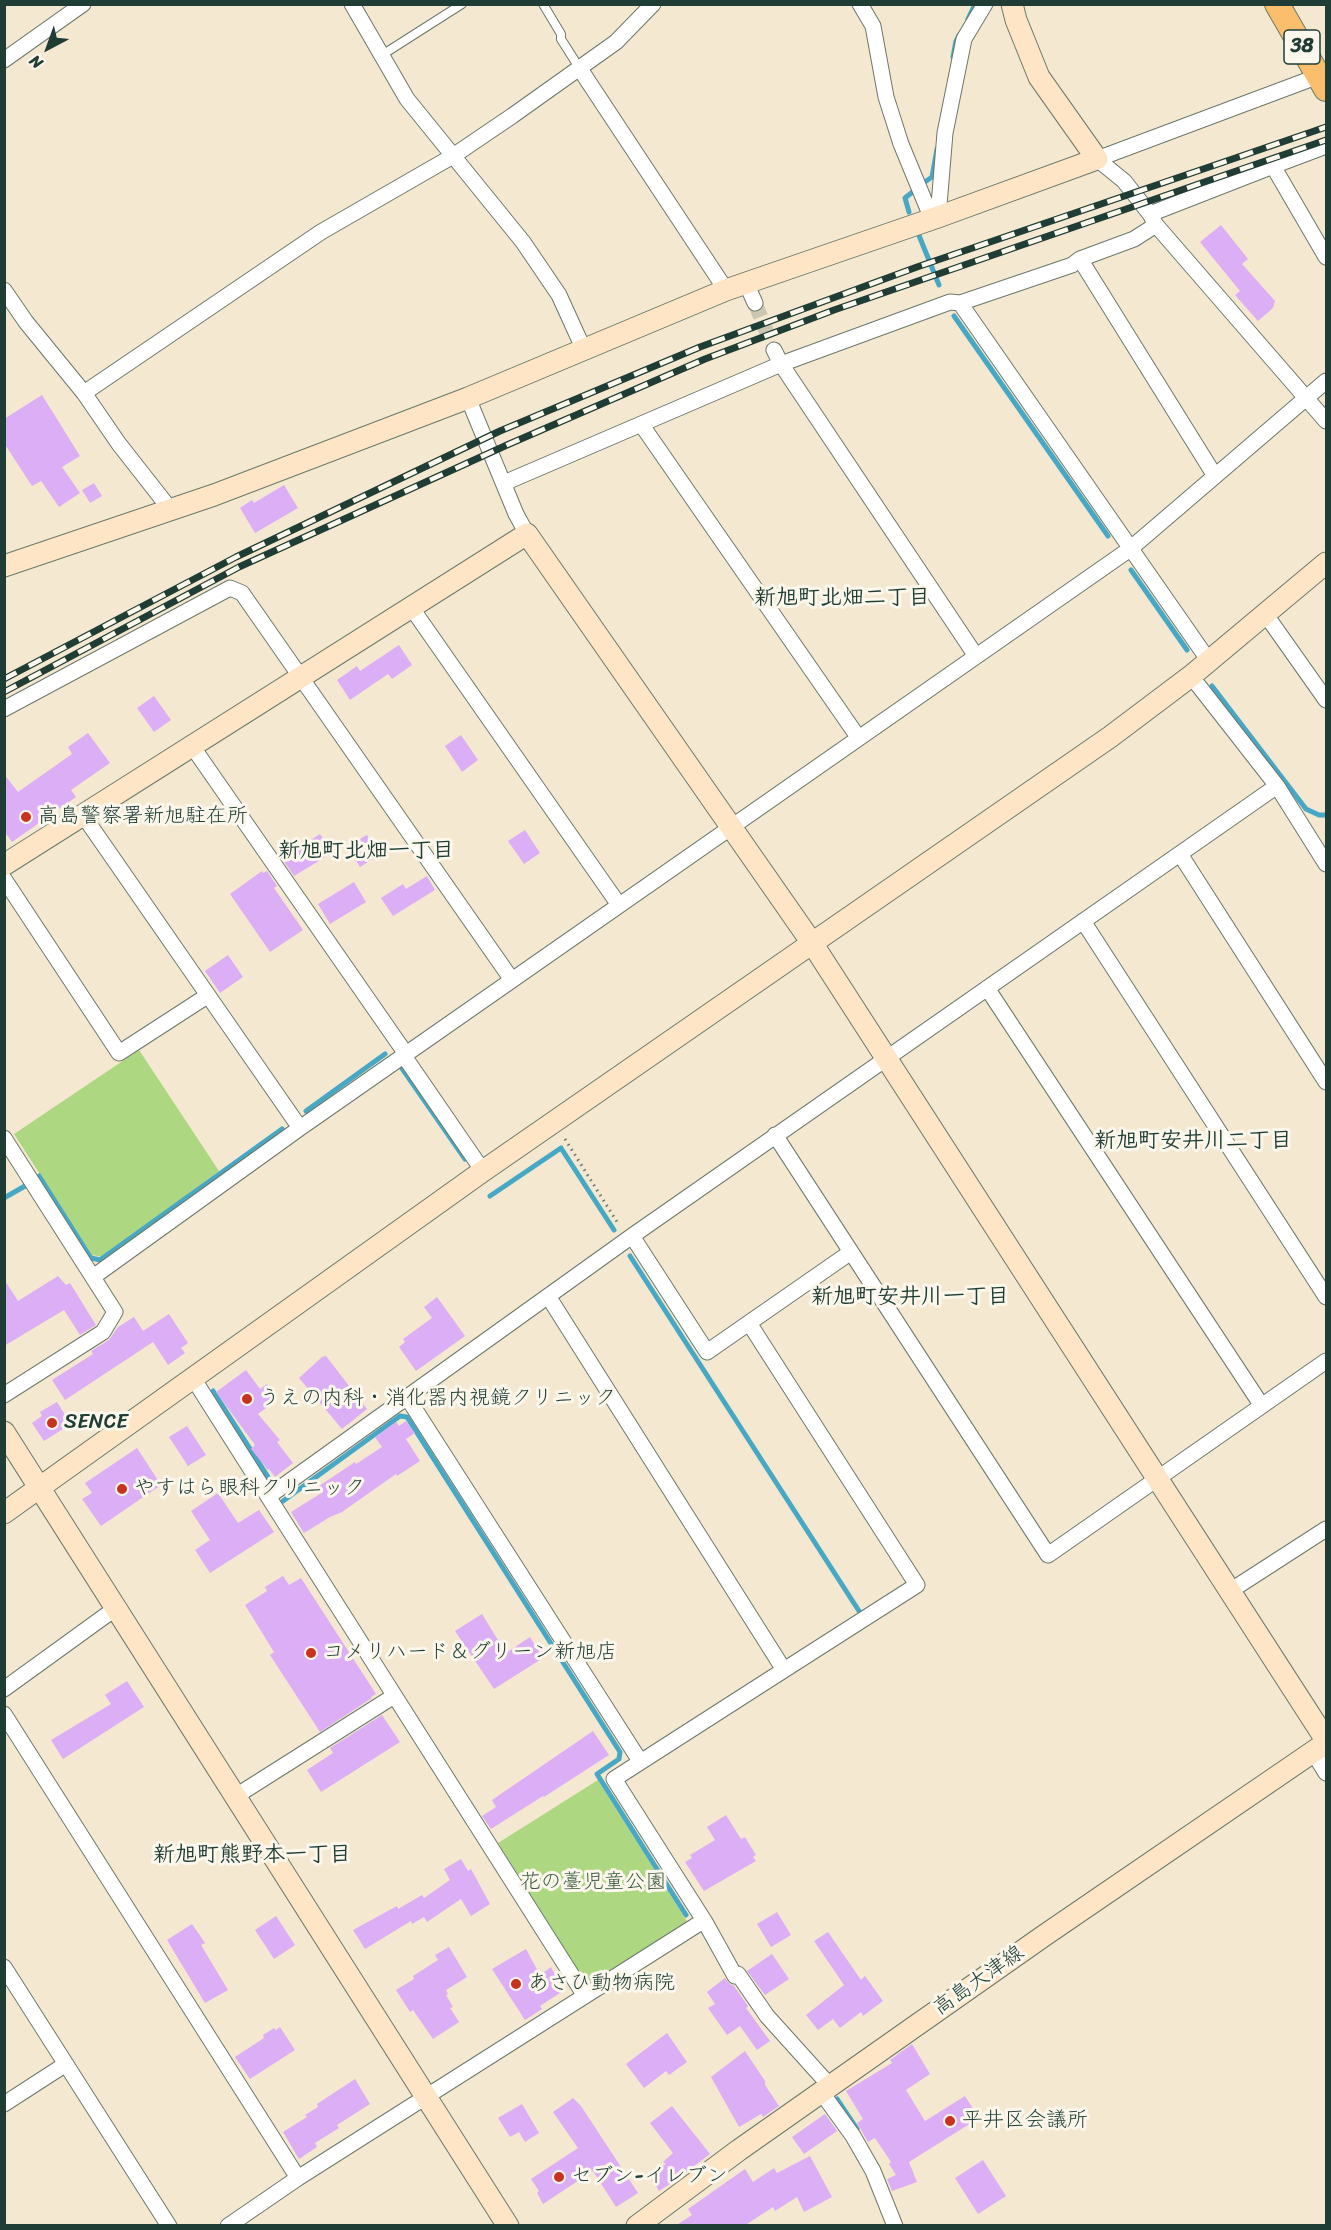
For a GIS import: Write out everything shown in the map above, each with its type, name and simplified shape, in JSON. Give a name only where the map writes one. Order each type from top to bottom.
[{"type":"main road","name":"38","points":[[1277,4],[1324,79]]},
{"type":"street","points":[[4,60],[83,4]]},
{"type":"street","points":[[352,4],[407,99],[523,242],[559,295],[584,350]]},
{"type":"street","points":[[84,393],[321,232],[453,156],[616,42],[653,4]]},
{"type":"street","points":[[860,4],[873,26],[886,97],[901,144],[935,218]]},
{"type":"street","points":[[935,218],[945,133],[964,39],[985,4]]},
{"type":"street","points":[[1012,4],[1039,77],[1097,159],[1124,181],[1153,219],[1326,421]]},
{"type":"street","points":[[580,69],[736,286],[755,303]]},
{"type":"street","points":[[4,566],[269,474],[468,398],[736,286],[935,218],[1324,79]]},
{"type":"street","points":[[504,483],[781,364],[950,302],[960,303],[1072,265],[1080,259],[1134,239],[1153,219],[1273,166],[1326,146]]},
{"type":"street","points":[[1273,166],[1326,257]]},
{"type":"street","points":[[1080,259],[1215,476]]},
{"type":"street","points":[[4,290],[170,509]]},
{"type":"street","points":[[960,303],[1209,661]]},
{"type":"street","points":[[774,350],[781,364],[976,656]]},
{"type":"street","points":[[93,1277],[300,1128],[1130,549],[1326,381]]},
{"type":"street","points":[[468,398],[527,534],[812,943],[1230,1591],[1322,1745],[1326,1773]]},
{"type":"street","points":[[641,424],[858,737]]},
{"type":"street","points":[[4,865],[527,534]]},
{"type":"street","points":[[4,1513],[483,1171],[1110,737],[1191,676],[1326,563]]},
{"type":"street","points":[[4,709],[230,588],[242,593],[512,980]]},
{"type":"street","points":[[411,607],[619,905]]},
{"type":"street","points":[[1266,615],[1324,692]]},
{"type":"street","points":[[1191,676],[1277,786],[1326,864]]},
{"type":"street","points":[[192,746],[483,1171]]},
{"type":"street","points":[[269,1496],[630,1237],[1277,786]]},
{"type":"street","points":[[83,815],[300,1128]]},
{"type":"street","points":[[1180,854],[1326,1082]]},
{"type":"street","points":[[4,879],[118,1053],[207,996]]},
{"type":"street","points":[[1083,921],[1326,1297]]},
{"type":"street","points":[[987,988],[1262,1406]]},
{"type":"street","points":[[775,1135],[1048,1555],[1326,1361]]},
{"type":"street","points":[[4,1138],[115,1312],[103,1332],[4,1395]]},
{"type":"street","points":[[630,1237],[707,1352],[851,1252]]},
{"type":"street","points":[[548,1296],[784,1670]]},
{"type":"street","points":[[749,1323],[917,1585],[614,1779],[735,1976],[738,1974],[767,2016],[827,2090],[873,2171],[895,2226]]},
{"type":"street","points":[[193,1378],[585,1996]]},
{"type":"street","points":[[407,1397],[640,1761]]},
{"type":"street","points":[[4,1432],[508,2226]]},
{"type":"street","points":[[1230,1591],[1326,1529]]},
{"type":"street","points":[[4,1689],[117,1608]]},
{"type":"street","points":[[236,1796],[394,1696]]},
{"type":"street","points":[[4,1714],[298,2178]]},
{"type":"street","name":"高島大津線","points":[[637,2226],[1036,1941],[1322,1745]]},
{"type":"street","points":[[228,2226],[298,2178],[703,1921]]},
{"type":"street","points":[[4,1967],[169,2226]]},
{"type":"street","points":[[4,2104],[66,2064]]},
{"type":"lane","points":[[382,56],[462,4]]},
{"type":"lane","points":[[543,4],[580,69]]},
{"type":"path","points":[[554,1122],[630,1237]]},
{"type":"green space","points":[[139,1050],[219,1171],[103,1257],[92,1255],[14,1134]]},
{"type":"green space","name":"花の薹児童公園","points":[[598,1780],[688,1923],[593,1982],[583,1978],[498,1843]]},
{"type":"building","points":[[1221,225],[1248,259],[1242,264],[1275,301],[1273,308],[1258,321],[1235,295],[1240,291],[1200,242]]},
{"type":"building","points":[[42,395],[80,456],[62,467],[80,493],[59,507],[41,481],[32,486],[4,443],[4,419]]},
{"type":"building","points":[[94,483],[102,496],[90,503],[82,490]]},
{"type":"building","points":[[284,485],[298,508],[255,533],[240,508],[252,500],[254,503]]},
{"type":"building","points":[[399,645],[412,665],[392,679],[388,674],[350,700],[337,680],[357,666],[360,671]]},
{"type":"building","points":[[154,696],[171,720],[154,732],[137,708]]},
{"type":"building","name":"高島警察署新旭駐在所","points":[[88,733],[110,763],[71,790],[76,797],[12,842],[4,831],[4,774],[18,792],[72,754],[68,747]]},
{"type":"building","points":[[461,735],[478,760],[462,772],[445,746]]},
{"type":"building","points":[[525,830],[540,853],[524,864],[508,841]]},
{"type":"building","points":[[320,834],[332,853],[294,876],[283,860]]},
{"type":"building","points":[[367,835],[379,855],[360,867],[347,846]]},
{"type":"building","points":[[262,871],[263,873],[267,871],[277,886],[274,888],[303,930],[270,952],[230,894]]},
{"type":"building","points":[[427,876],[435,890],[393,916],[381,898],[403,884],[406,889]]},
{"type":"building","points":[[354,882],[366,902],[330,924],[318,904]]},
{"type":"building","points":[[228,955],[243,977],[220,993],[205,971]]},
{"type":"building","points":[[58,1276],[66,1285],[70,1283],[96,1325],[80,1335],[64,1310],[4,1346],[4,1279],[18,1301]]},
{"type":"building","points":[[437,1297],[465,1336],[416,1371],[399,1347],[405,1342],[403,1339],[432,1318],[424,1307]]},
{"type":"building","points":[[169,1314],[188,1343],[181,1348],[185,1353],[168,1365],[153,1342],[65,1400],[52,1380],[93,1354],[91,1351],[109,1340],[118,1327],[134,1317],[143,1331]]},
{"type":"building","points":[[326,1356],[367,1409],[342,1429],[299,1378]]},
{"type":"building","points":[[246,1370],[260,1389],[267,1384],[276,1396],[268,1402],[270,1405],[258,1414],[280,1440],[277,1442],[293,1463],[275,1477],[251,1449],[255,1445],[216,1392]]},
{"type":"building","name":"SENCE","points":[[57,1402],[71,1424],[44,1441],[32,1423],[42,1416],[40,1412]]},
{"type":"building","points":[[406,1421],[415,1433],[406,1439],[420,1461],[397,1476],[396,1474],[342,1512],[304,1533],[291,1512],[323,1492],[319,1486],[382,1447],[375,1437],[396,1422],[399,1426]]},
{"type":"building","points":[[187,1426],[206,1455],[188,1466],[169,1437]]},
{"type":"building","name":"やすはら眼科クリニック","points":[[137,1448],[161,1485],[101,1526],[82,1499],[92,1493],[85,1483]]},
{"type":"building","points":[[218,1493],[238,1523],[259,1510],[274,1532],[210,1573],[195,1550],[210,1540],[191,1511]]},
{"type":"building","name":"コメリハード＆グリーン新旭店","points":[[283,1576],[289,1585],[301,1578],[376,1694],[320,1732],[270,1655],[274,1652],[245,1605],[267,1591],[265,1587]]},
{"type":"building","points":[[482,1614],[506,1653],[530,1637],[543,1658],[494,1689],[455,1631]]},
{"type":"building","points":[[127,1681],[144,1707],[63,1759],[51,1740],[111,1704],[105,1695]]},
{"type":"building","points":[[382,1715],[400,1742],[321,1792],[307,1770],[333,1753],[330,1748]]},
{"type":"building","points":[[593,1731],[609,1755],[491,1829],[482,1816],[496,1807],[492,1800]]},
{"type":"building","points":[[726,1815],[741,1839],[745,1837],[756,1855],[753,1857],[756,1861],[704,1891],[685,1862],[692,1858],[690,1855],[715,1840],[707,1827]]},
{"type":"building","points":[[461,1859],[468,1871],[471,1869],[490,1904],[471,1916],[461,1899],[427,1922],[424,1917],[412,1924],[411,1921],[365,1949],[353,1930],[397,1906],[398,1909],[422,1895],[424,1898],[450,1880],[444,1869]]},
{"type":"building","points":[[777,1912],[791,1935],[771,1947],[757,1924]]},
{"type":"building","points":[[276,1916],[295,1945],[274,1959],[255,1930]]},
{"type":"building","points":[[192,1924],[205,1943],[201,1945],[228,1990],[205,2003],[167,1940]]},
{"type":"building","points":[[828,1932],[861,1980],[865,1976],[883,2001],[863,2016],[861,2012],[840,2028],[833,2019],[818,2030],[806,2015],[844,1985],[814,1941]]},
{"type":"building","points":[[449,1947],[467,1977],[446,1990],[448,1994],[446,1995],[453,2007],[450,2008],[459,2022],[433,2039],[413,2010],[410,2012],[396,1990],[438,1960],[435,1955]]},
{"type":"building","name":"あさひ動物病院","points":[[526,1949],[540,1975],[551,1967],[563,1991],[540,2006],[542,2009],[525,2020],[492,1969]]},
{"type":"building","points":[[772,1954],[789,1979],[765,1995],[747,1971]]},
{"type":"building","points":[[725,1978],[734,1986],[748,2006],[746,2008],[770,2041],[757,2050],[740,2026],[727,2035],[708,2008],[715,2004],[707,1992]]},
{"type":"building","points":[[280,2027],[295,2050],[250,2079],[235,2057],[264,2038],[263,2035]]},
{"type":"building","points":[[667,2033],[687,2062],[669,2075],[666,2071],[644,2088],[626,2064]]},
{"type":"building","points":[[912,2044],[930,2074],[906,2090],[925,2121],[965,2096],[979,2118],[909,2162],[917,2182],[892,2191],[887,2179],[896,2175],[889,2164],[891,2162],[875,2138],[868,2142],[857,2123],[863,2119],[846,2091],[892,2063],[890,2060]]},
{"type":"building","points":[[745,2051],[779,2106],[763,2117],[761,2114],[739,2127],[711,2077]]},
{"type":"building","points":[[355,2079],[370,2104],[337,2125],[339,2128],[315,2143],[317,2147],[299,2159],[283,2132],[307,2117],[305,2115],[318,2107],[317,2104]]},
{"type":"building","points":[[573,2098],[581,2106],[638,2193],[616,2207],[593,2171],[543,2204],[537,2193],[539,2191],[531,2179],[578,2148],[553,2112]]},
{"type":"building","points":[[522,2104],[539,2133],[525,2142],[519,2132],[510,2137],[498,2118]]},
{"type":"building","points":[[672,2106],[710,2154],[659,2191],[649,2174],[666,2164],[663,2162],[673,2153],[650,2123]]},
{"type":"building","points":[[825,2114],[837,2131],[804,2154],[792,2137]]},
{"type":"building","points":[[810,2156],[832,2197],[804,2212],[797,2197],[775,2211],[773,2207],[744,2226],[675,2226],[692,2215],[688,2209],[745,2169],[753,2182],[774,2168],[777,2173]]},
{"type":"building","points":[[983,2160],[1006,2196],[978,2214],[955,2178]]},
{"type":"waterway","points":[[968,19],[975,4]]},
{"type":"waterway","points":[[953,57],[959,35]]},
{"type":"waterway","points":[[922,184],[932,177],[937,149]]},
{"type":"waterway","points":[[909,212],[905,198],[915,190]]},
{"type":"waterway","points":[[918,233],[939,285]]},
{"type":"waterway","points":[[954,316],[1108,536]]},
{"type":"waterway","points":[[1131,570],[1187,650]]},
{"type":"waterway","points":[[1212,686],[1306,809],[1319,815],[1326,815]]},
{"type":"waterway","points":[[306,1111],[385,1054]]},
{"type":"waterway","points":[[401,1067],[465,1159]]},
{"type":"waterway","points":[[39,1176],[91,1258],[100,1260],[282,1129]]},
{"type":"waterway","points":[[490,1196],[561,1148],[614,1230]]},
{"type":"waterway","points":[[4,1198],[25,1186]]},
{"type":"waterway","points":[[630,1256],[859,1611]]},
{"type":"waterway","points":[[213,1391],[270,1480]]},
{"type":"waterway","points":[[283,1501],[400,1416],[407,1417],[620,1752],[619,1759],[597,1774],[686,1915]]},
{"type":"waterway","points":[[837,2099],[857,2129]]},
{"type":"tunnel","points":[[755,303],[774,350]]},
{"type":"railway","points":[[4,679],[236,557],[500,431],[700,347],[917,267],[1326,127]]},
{"type":"railway","points":[[4,692],[239,567],[507,445],[705,359],[834,310],[1326,140]]},
{"type":"place","name":"高島警察署新旭駐在所","points":[[26,817]]},
{"type":"place","name":"うえの内科・消化器内視鏡クリニック","points":[[247,1399]]},
{"type":"place","name":"SENCE","points":[[52,1423]]},
{"type":"place","name":"やすはら眼科クリニック","points":[[122,1489]]},
{"type":"place","name":"コメリハード＆グリーン新旭店","points":[[311,1653]]},
{"type":"place","name":"あさひ動物病院","points":[[516,1984]]},
{"type":"place","name":"平井区会議所","points":[[950,2121]]},
{"type":"place","name":"セブン-イレブン","points":[[559,2177]]},
{"type":"district","name":"新旭町北畑二丁目","points":[[842,598]]},
{"type":"district","name":"新旭町北畑一丁目","points":[[366,851]]},
{"type":"district","name":"新旭町安井川二丁目","points":[[1193,1141]]},
{"type":"district","name":"新旭町安井川一丁目","points":[[910,1297]]},
{"type":"district","name":"新旭町熊野本一丁目","points":[[252,1855]]}]
